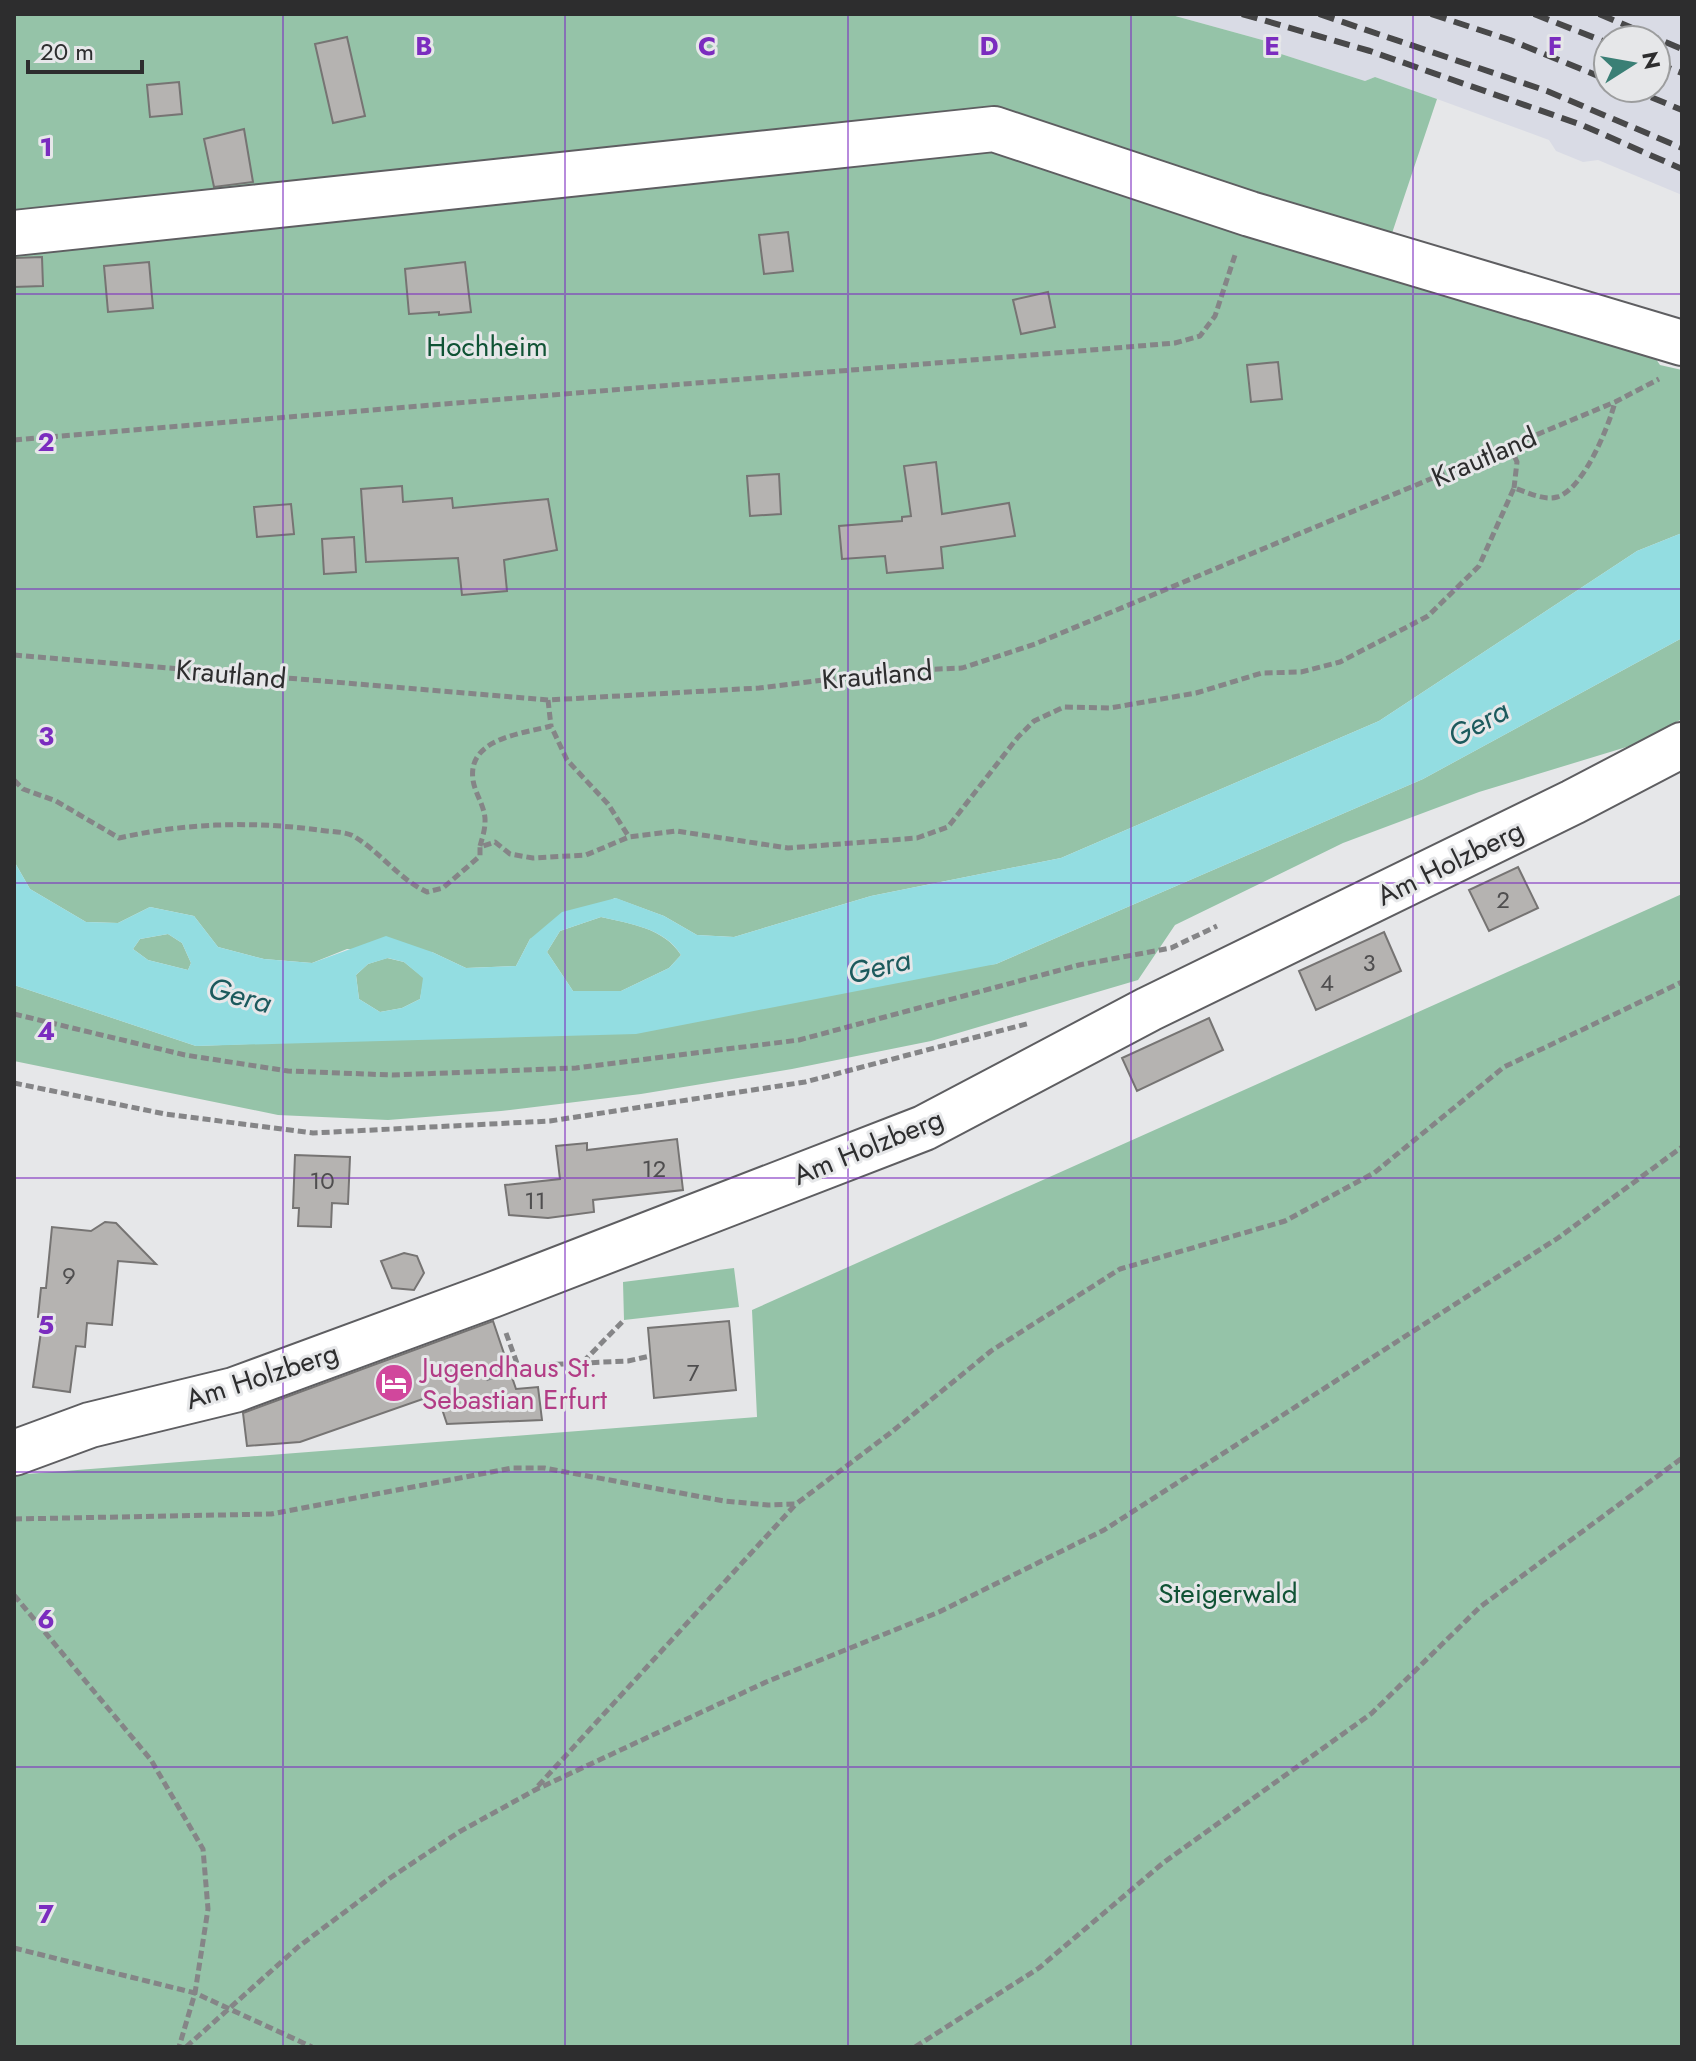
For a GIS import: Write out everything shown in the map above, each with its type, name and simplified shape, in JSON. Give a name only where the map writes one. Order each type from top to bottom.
[{"type":"street","points":[[14,233],[994,129],[1675,358]]},
{"type":"street","name":"Am Holzberg","points":[[14,1453],[90,1425],[234,1390],[492,1295],[924,1128],[1149,1009],[1573,802],[1682,745]]},
{"type":"path","points":[[14,440],[413,404],[1175,343],[1200,336],[1215,316],[1250,214]]},
{"type":"path","name":"Krautland","points":[[14,655],[548,700],[759,688],[894,671],[962,668],[1035,644],[1615,402],[1675,358]]},
{"type":"path","points":[[1514,488],[1540,496],[1557,497],[1576,485],[1608,427],[1615,402]]},
{"type":"path","points":[[480,847],[495,842],[510,854],[533,858],[586,855],[629,837],[676,831],[788,848],[917,838],[948,827],[1018,737],[1034,721],[1064,707],[1110,708],[1196,693],[1262,673],[1314,669],[1340,662],[1428,616],[1479,566],[1514,488],[1517,462],[1510,446]]},
{"type":"path","points":[[548,700],[551,726],[567,760],[608,804],[629,837]]},
{"type":"path","points":[[14,780],[23,789],[56,801],[119,838],[154,830],[207,825],[281,825],[353,835],[414,886],[427,892],[443,888],[480,856],[486,819],[473,779],[475,765],[484,748],[496,740],[551,726]]},
{"type":"path","points":[[14,1014],[185,1055],[288,1071],[392,1075],[576,1068],[799,1040],[1079,965],[1171,948],[1227,922]]},
{"type":"path","points":[[535,1790],[796,1504],[991,1351],[1120,1269],[1285,1221],[1374,1173],[1504,1067],[1682,982]]},
{"type":"path","points":[[14,1083],[165,1114],[313,1133],[550,1121],[805,1082],[1033,1022]]},
{"type":"path","points":[[186,2047],[298,1947],[390,1878],[459,1832],[535,1790],[766,1682],[939,1612],[1104,1530],[1558,1238],[1682,1147]]},
{"type":"path","points":[[583,1363],[624,1320]]},
{"type":"path","points":[[503,1328],[518,1366]]},
{"type":"path","points":[[486,1379],[518,1366],[628,1361],[650,1356]]},
{"type":"path","points":[[915,2047],[1039,1968],[1163,1863],[1372,1713],[1480,1607],[1682,1458]]},
{"type":"path","points":[[14,1519],[271,1514],[512,1468],[544,1468],[724,1501],[796,1504]]},
{"type":"path","points":[[14,1595],[151,1760],[203,1849],[208,1909],[195,1993],[179,2047]]},
{"type":"path","points":[[14,1948],[195,1993],[312,2047]]},
{"type":"shaded area","points":[[1168,14],[1682,14],[1682,195],[1598,160],[1583,162],[1556,151],[1549,140],[1375,77],[1365,81],[1278,53],[1266,41]]},
{"type":"green space","name":"Hochheim","points":[[14,14],[1168,14],[1266,41],[1278,53],[1365,81],[1375,77],[1437,99],[1381,266],[1650,350],[1660,365],[1682,370],[1682,533],[1637,551],[1379,721],[1061,858],[871,896],[734,937],[697,935],[664,916],[615,898],[530,939],[516,966],[466,968],[432,952],[347,949],[312,963],[264,959],[218,947],[194,916],[150,907],[118,923],[86,922],[30,889],[14,861]]},
{"type":"green space","points":[[1682,638],[1682,719],[1633,745],[1479,792],[1343,843],[1175,925],[1138,980],[931,1041],[792,1069],[641,1094],[501,1111],[388,1120],[278,1115],[14,1061],[14,985],[196,1046],[323,1041],[996,964],[1423,779]]},
{"type":"green space","name":"Steigerwald","points":[[1682,894],[1682,2047],[14,2047],[14,1475],[757,1417],[752,1310]]},
{"type":"green space","points":[[601,917],[656,933],[681,955],[669,968],[621,991],[573,991],[547,952],[560,931]]},
{"type":"green space","points":[[168,934],[182,943],[191,963],[188,970],[148,960],[133,949],[140,939]]},
{"type":"green space","points":[[387,958],[404,962],[424,978],[420,999],[402,1008],[380,1012],[359,999],[356,975],[368,964]]},
{"type":"green space","points":[[734,1268],[739,1307],[624,1320],[623,1282]]},
{"type":"water","name":"Gera","points":[[1682,533],[1682,638],[1423,779],[996,964],[636,1034],[196,1046],[14,985],[14,861],[30,889],[86,922],[118,923],[150,907],[194,916],[218,947],[264,959],[312,963],[386,936],[466,968],[516,966],[530,939],[562,912],[616,898],[664,916],[697,935],[734,937],[871,896],[1061,858],[1379,721],[1637,551]],"holes":[[[601,917],[656,933],[681,955],[669,968],[621,991],[573,991],[547,952],[560,931]],[[168,934],[182,943],[191,963],[188,970],[148,960],[133,949],[140,939]],[[388,958],[404,962],[423,978],[420,999],[402,1008],[380,1012],[359,999],[356,975],[368,964]]]},
{"type":"building","points":[[347,37],[365,116],[333,123],[315,44]]},
{"type":"building","points":[[179,82],[182,114],[150,117],[147,85]]},
{"type":"building","points":[[244,129],[253,182],[214,187],[204,139]]},
{"type":"building","points":[[788,232],[793,271],[764,274],[759,235]]},
{"type":"building","points":[[42,257],[43,286],[14,287],[14,258]]},
{"type":"building","points":[[149,262],[153,308],[108,312],[104,266]]},
{"type":"building","points":[[465,262],[471,312],[409,314],[405,269]]},
{"type":"building","points":[[1048,292],[1055,327],[1021,334],[1013,300]]},
{"type":"building","points":[[1278,362],[1282,399],[1251,402],[1247,365]]},
{"type":"building","points":[[936,462],[942,514],[1009,503],[1015,536],[941,547],[943,568],[887,573],[885,556],[842,559],[839,526],[902,521],[902,517],[911,516],[904,466]]},
{"type":"building","points":[[779,474],[781,514],[750,516],[747,476]]},
{"type":"building","points":[[402,486],[403,502],[452,498],[453,508],[548,499],[557,550],[504,560],[507,591],[462,595],[458,558],[366,562],[361,489]]},
{"type":"building","points":[[291,504],[294,534],[257,537],[254,507]]},
{"type":"building","points":[[354,537],[356,572],[324,574],[322,539]]},
{"type":"building","points":[[1518,867],[1538,908],[1489,931],[1469,890]]},
{"type":"building","points":[[1384,932],[1401,971],[1316,1010],[1299,971]]},
{"type":"building","points":[[1209,1018],[1223,1050],[1137,1091],[1122,1058]]},
{"type":"building","points":[[677,1139],[683,1190],[593,1200],[594,1212],[548,1218],[509,1215],[505,1185],[560,1179],[556,1146],[587,1143],[587,1150]]},
{"type":"building","points":[[295,1155],[350,1157],[348,1204],[332,1203],[331,1227],[298,1226],[299,1208],[293,1208]]},
{"type":"building","points":[[105,1222],[116,1223],[156,1264],[118,1261],[112,1325],[87,1323],[85,1347],[76,1346],[70,1392],[33,1387],[43,1318],[38,1317],[41,1288],[46,1288],[52,1227],[91,1231]]},
{"type":"building","points":[[404,1253],[417,1256],[424,1273],[414,1290],[392,1288],[381,1261]]},
{"type":"building","name":"Jugendhaus St. Sebastian Erfurt","points":[[493,1321],[516,1389],[538,1387],[542,1420],[447,1424],[437,1394],[300,1442],[247,1446],[243,1413]]},
{"type":"building","points":[[729,1321],[736,1390],[654,1398],[648,1328]]},
{"type":"railway","points":[[1242,14],[1370,51],[1582,125],[1682,169]]},
{"type":"railway","points":[[1319,14],[1547,91],[1682,148]]},
{"type":"railway","points":[[1431,14],[1510,40],[1592,73]]},
{"type":"railway","points":[[1534,14],[1592,37]]},
{"type":"railway","points":[[1599,14],[1682,49]]},
{"type":"railway","points":[[1672,69],[1682,73]]},
{"type":"railway","points":[[1668,104],[1682,110]]},
{"type":"place","name":"Jugendhaus St. Sebastian Erfurt","points":[[394,1383]]}]
